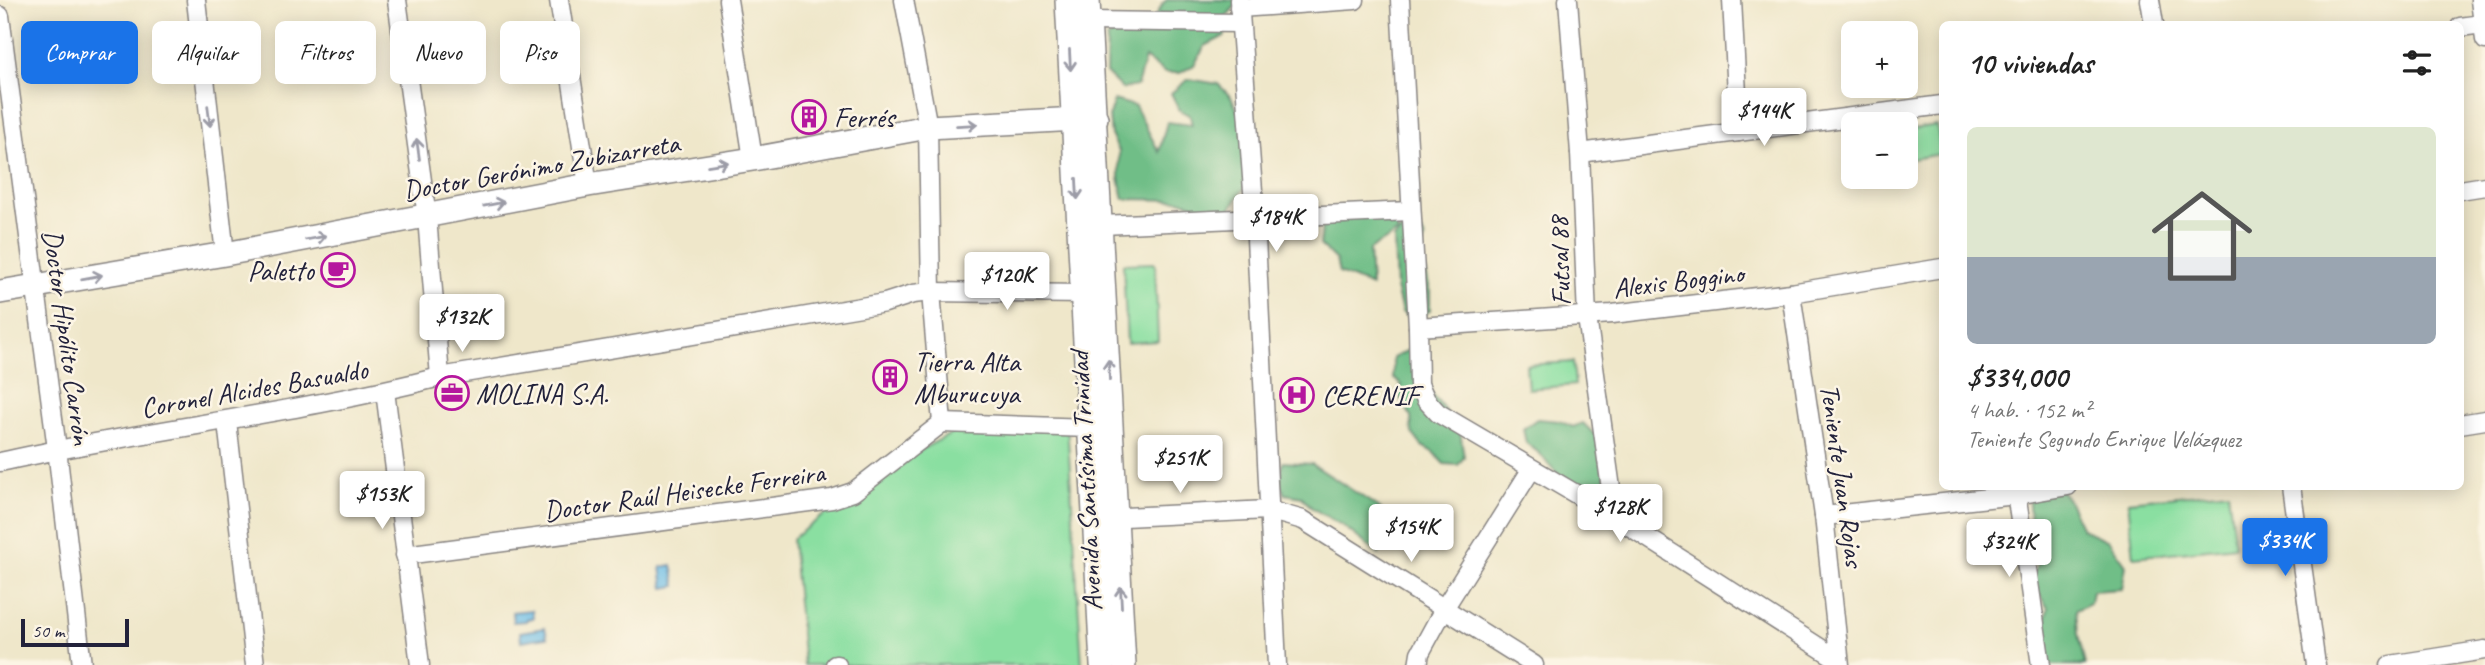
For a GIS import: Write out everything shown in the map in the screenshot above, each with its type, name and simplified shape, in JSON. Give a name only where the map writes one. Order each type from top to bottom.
[{"type":"main road","name":"Avenida Santísima Trinidad","points":[[1067,0],[1102,225],[1106,518],[1102,665]]},
{"type":"main road","name":"Avenida Santísima Trinidad","points":[[1089,10],[1084,119],[1083,294],[1090,428],[1106,518],[1124,665]]},
{"type":"main road","name":"Doctor Gerónimo Zubizarreta","points":[[0,292],[225,254],[588,185],[753,159],[928,127],[1084,119]]},
{"type":"street","points":[[196,0],[225,254]]},
{"type":"street","points":[[397,0],[427,217],[440,377]]},
{"type":"street","points":[[559,0],[588,185]]},
{"type":"street","points":[[728,0],[753,159]]},
{"type":"street","points":[[905,0],[928,127],[931,292],[942,423],[1090,428]]},
{"type":"street","points":[[1089,10],[1239,10],[1355,0]]},
{"type":"street","points":[[1400,0],[1419,384],[1426,400],[1438,414],[1615,517],[1840,663]]},
{"type":"street","name":"Futsal 88","points":[[1568,0],[1580,153],[1587,317],[1615,517]]},
{"type":"street","points":[[1732,0],[1740,132]]},
{"type":"street","points":[[2150,0],[2154,21]]},
{"type":"street","points":[[2464,28],[2484,32],[2480,0]]},
{"type":"street","points":[[1239,10],[1255,218],[1277,665]]},
{"type":"street","name":"Doctor Hipólito Carrón","points":[[0,16],[57,449],[82,665]]},
{"type":"street","points":[[1580,153],[1939,105]]},
{"type":"street","points":[[2464,189],[2485,186]]},
{"type":"street","points":[[1102,225],[1410,211]]},
{"type":"street","name":"Alexis Boggino","points":[[1418,327],[1587,317],[1791,293],[1939,268]]},
{"type":"street","name":"Teniente Juan Rojas","points":[[1791,293],[1824,516],[1840,663]]},
{"type":"street","name":"Coronel Alcides Basualdo","points":[[0,462],[57,449],[226,422],[385,391],[440,377],[885,303],[913,294],[1083,294]]},
{"type":"street","points":[[385,391],[420,665]]},
{"type":"street","points":[[2464,423],[2485,420]]},
{"type":"street","points":[[226,422],[255,665]]},
{"type":"street","name":"Doctor Raúl Heisecke Ferreira","points":[[405,555],[832,499],[853,492],[942,423]]},
{"type":"street","points":[[1418,665],[1420,653],[1445,607],[1531,470]]},
{"type":"street","points":[[2292,490],[2316,665]]},
{"type":"street","points":[[1824,516],[2015,491],[2041,665]]},
{"type":"street","points":[[1106,518],[1268,510],[1303,520],[1534,665]]},
{"type":"street","points":[[2390,665],[2485,650]]},
{"type":"green space","points":[[1167,0],[1239,2],[1223,20],[1225,36],[1205,46],[1194,65],[1180,73],[1165,73],[1145,58],[1137,86],[1122,89],[1106,73],[1107,39],[1120,28],[1131,31],[1151,27]]},
{"type":"green space","points":[[1189,79],[1218,84],[1231,97],[1243,121],[1247,176],[1244,188],[1230,210],[1206,209],[1180,200],[1124,199],[1119,178],[1119,151],[1111,135],[1109,115],[1114,100],[1135,106],[1159,152],[1167,122],[1192,125],[1190,116],[1179,109],[1171,93]]},
{"type":"green space","points":[[1937,125],[1939,154],[1918,158],[1918,128]]},
{"type":"green space","points":[[1332,212],[1387,212],[1398,224],[1397,233],[1369,250],[1371,286],[1339,273],[1336,260],[1320,245],[1322,228]]},
{"type":"green space","points":[[1405,226],[1422,232],[1425,239],[1418,253],[1430,291],[1430,310],[1419,319],[1409,318],[1402,312],[1396,288],[1394,239]]},
{"type":"green space","points":[[1155,263],[1158,341],[1127,343],[1123,264]]},
{"type":"green space","points":[[1408,350],[1424,375],[1429,390],[1460,431],[1464,457],[1458,465],[1444,464],[1433,452],[1422,446],[1412,433],[1411,417],[1397,392],[1402,385],[1393,378],[1393,358]]},
{"type":"green space","points":[[1573,362],[1575,385],[1528,389],[1526,365]]},
{"type":"green space","points":[[1537,419],[1559,421],[1573,427],[1583,423],[1597,437],[1606,483],[1597,491],[1576,488],[1557,473],[1526,443],[1523,429]]},
{"type":"green space","points":[[1067,423],[1082,665],[804,665],[792,539],[891,465],[968,425]]},
{"type":"green space","points":[[1283,462],[1312,464],[1381,509],[1384,544],[1379,554],[1343,526],[1312,508],[1302,497],[1285,494],[1280,482]]},
{"type":"green space","points":[[2028,490],[2060,490],[2082,529],[2109,541],[2126,565],[2122,589],[2092,591],[2090,603],[2076,610],[2085,665],[2048,665],[2043,629],[2048,608],[2031,582],[2042,550],[2030,523]]},
{"type":"green space","points":[[2228,491],[2235,546],[2134,557],[2128,501]]},
{"type":"water","points":[[672,565],[676,586],[664,588],[661,567]]},
{"type":"water","points":[[532,610],[533,618],[513,622],[512,612]]},
{"type":"water","points":[[545,628],[547,637],[521,641],[520,632]]},
{"type":"place","name":"Ferrés","points":[[809,117]]},
{"type":"place","name":"Paletto","points":[[338,270]]},
{"type":"place","name":"Tierra Alta Mburucuya","points":[[890,377]]},
{"type":"place","name":"MOLINA S.A.","points":[[452,393]]},
{"type":"place","name":"CERENIF","points":[[1297,395]]}]
